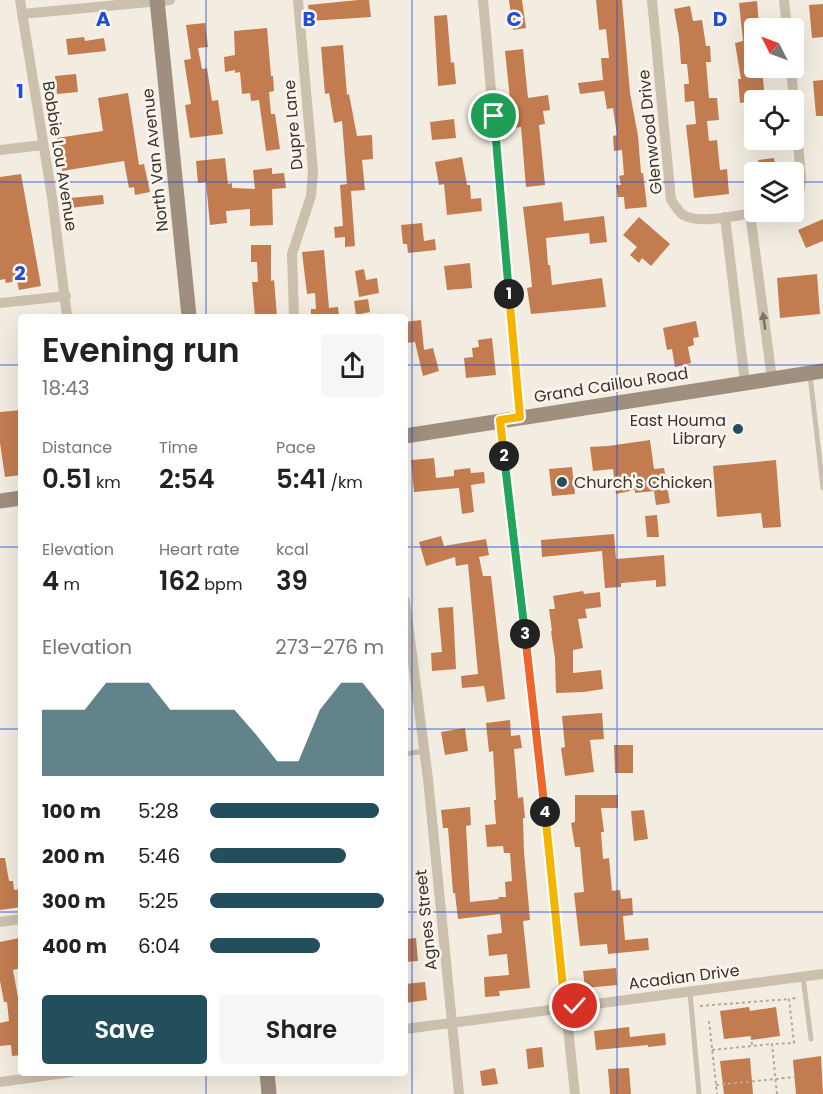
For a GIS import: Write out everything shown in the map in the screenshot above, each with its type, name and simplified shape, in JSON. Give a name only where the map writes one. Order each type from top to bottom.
[{"type":"main road","name":"North Van Avenue","points":[[162,0],[189,314]]},
{"type":"main road","name":"Grand Caillou Road","points":[[408,435],[816,372]]},
{"type":"main road","points":[[0,501],[18,498]]},
{"type":"main road","points":[[267,1076],[269,1094]]},
{"type":"street","name":"Bobbie Lou Avenue","points":[[20,0],[67,314]]},
{"type":"street","points":[[22,14],[162,0]]},
{"type":"street","name":"Dupre Lane","points":[[294,314],[292,254],[311,196],[314,170],[298,0]]},
{"type":"street","points":[[483,0],[520,417]]},
{"type":"street","name":"Glenwood Drive","points":[[652,0],[671,200],[683,214],[693,218],[725,218],[744,214]]},
{"type":"street","points":[[784,0],[786,18]]},
{"type":"street","points":[[791,78],[800,162]]},
{"type":"street","points":[[0,150],[43,145]]},
{"type":"street","points":[[725,218],[745,382]]},
{"type":"street","points":[[755,222],[772,379]]},
{"type":"street","points":[[0,303],[66,296]]},
{"type":"street","points":[[500,420],[534,706],[575,1094]]},
{"type":"street","name":"Agnes Street","points":[[408,624],[425,751],[459,1094]]},
{"type":"street","points":[[0,922],[18,919]]},
{"type":"street","name":"Acadian Drive","points":[[408,1029],[823,974]]},
{"type":"street","points":[[0,1082],[43,1076]]},
{"type":"lane","points":[[816,372],[823,488]]},
{"type":"lane","points":[[408,754],[425,751]]},
{"type":"lane","points":[[803,977],[811,1039]]},
{"type":"lane","points":[[690,992],[699,1094]]},
{"type":"path","points":[[691,1007],[806,997]]},
{"type":"path","points":[[712,1050],[794,1043],[789,999]]},
{"type":"path","points":[[709,1021],[717,1094]]},
{"type":"path","points":[[751,1036],[752,1046]]},
{"type":"path","points":[[772,1044],[777,1094]]},
{"type":"path","points":[[716,1085],[795,1077]]},
{"type":"building","points":[[369,0],[371,17],[310,21],[308,5]]},
{"type":"building","points":[[509,0],[522,0],[526,28],[513,30]]},
{"type":"building","points":[[596,0],[622,0],[630,93],[647,207],[625,209],[624,197],[618,197],[616,185],[621,185],[619,176],[624,175],[622,150],[614,151],[613,136],[617,135],[613,108],[607,109],[604,91],[580,94],[578,83],[603,80],[601,58],[609,58],[606,29],[599,30]]},
{"type":"building","points":[[757,1],[758,18],[744,18],[744,78],[763,78],[764,90],[744,90],[744,103],[740,103],[738,79],[741,79],[735,43],[743,41],[739,3]]},
{"type":"building","points":[[823,4],[823,37],[812,38],[809,5]]},
{"type":"building","points":[[690,6],[693,21],[702,20],[706,46],[710,46],[711,62],[706,62],[709,98],[717,98],[719,120],[707,121],[709,141],[717,140],[720,170],[727,169],[729,194],[694,198],[686,125],[696,124],[694,101],[685,102],[684,84],[689,84],[687,64],[681,64],[674,9]]},
{"type":"building","points":[[447,15],[451,63],[454,62],[456,84],[438,86],[434,16]]},
{"type":"building","points":[[205,23],[208,47],[198,48],[202,69],[207,68],[212,101],[218,100],[223,134],[190,138],[185,105],[191,104],[184,60],[191,59],[186,25]]},
{"type":"building","points":[[267,28],[274,91],[269,92],[271,114],[275,114],[280,149],[266,151],[259,100],[251,101],[250,93],[242,94],[240,72],[235,73],[235,70],[225,72],[224,57],[235,55],[234,31]]},
{"type":"building","points":[[84,37],[85,41],[104,38],[106,51],[68,55],[66,39]]},
{"type":"building","points":[[343,45],[347,95],[349,94],[357,136],[372,135],[373,159],[362,160],[365,190],[351,191],[355,246],[345,247],[345,237],[335,238],[334,227],[343,226],[340,185],[347,184],[342,121],[334,123],[329,93],[325,94],[321,47]]},
{"type":"building","points":[[523,49],[528,98],[548,95],[550,110],[543,111],[545,124],[539,125],[545,185],[526,187],[521,127],[513,128],[505,51]]},
{"type":"building","points":[[76,74],[78,92],[57,94],[55,76]]},
{"type":"building","points":[[823,80],[823,116],[816,116],[813,81]]},
{"type":"building","points":[[128,93],[139,165],[144,164],[150,192],[135,195],[134,187],[129,188],[124,161],[62,171],[57,138],[103,131],[98,98]]},
{"type":"building","points":[[454,119],[456,138],[432,140],[430,122]]},
{"type":"building","points":[[462,157],[467,185],[470,185],[471,199],[481,198],[482,211],[447,215],[444,184],[439,185],[435,162]]},
{"type":"building","points":[[225,158],[228,184],[232,183],[232,188],[255,189],[253,170],[272,168],[272,174],[284,173],[286,188],[272,189],[273,225],[250,226],[250,209],[226,211],[227,223],[210,225],[206,182],[198,183],[196,161]]},
{"type":"building","points":[[774,158],[775,162],[758,162],[758,160]]},
{"type":"building","points":[[21,174],[41,286],[19,290],[17,281],[6,283],[5,279],[0,280],[0,177]]},
{"type":"building","points":[[103,195],[104,204],[70,208],[69,198]]},
{"type":"building","points":[[562,202],[564,221],[604,216],[607,242],[590,244],[589,233],[546,238],[552,285],[602,278],[606,307],[531,314],[527,288],[532,287],[523,207]]},
{"type":"building","points":[[639,217],[670,244],[651,266],[642,258],[639,263],[630,255],[637,247],[623,235]]},
{"type":"building","points":[[823,219],[823,241],[806,248],[798,230]]},
{"type":"building","points":[[422,223],[424,241],[435,239],[436,250],[408,253],[407,244],[403,244],[401,225]]},
{"type":"building","points":[[251,245],[271,245],[271,281],[274,280],[277,314],[255,314],[252,282],[258,282],[257,262],[251,262]]},
{"type":"building","points":[[324,250],[329,308],[338,307],[339,314],[311,314],[311,309],[316,309],[315,293],[307,294],[302,252]]},
{"type":"building","points":[[470,263],[472,288],[447,290],[444,266]]},
{"type":"building","points":[[364,269],[366,280],[377,278],[379,293],[359,297],[355,271]]},
{"type":"building","points":[[817,274],[820,314],[780,318],[777,278]]},
{"type":"building","points":[[368,299],[370,312],[356,314],[354,301]]},
{"type":"building","points":[[421,320],[424,350],[433,348],[439,371],[423,376],[415,342],[408,343],[408,322]]},
{"type":"building","points":[[696,321],[699,337],[693,338],[694,345],[688,347],[691,363],[675,367],[672,349],[667,350],[663,328]]},
{"type":"building","points":[[492,338],[496,375],[466,378],[464,358],[473,357],[472,348],[479,347],[478,340]]},
{"type":"building","points":[[18,410],[18,475],[5,477],[0,443],[0,412]]},
{"type":"building","points":[[650,440],[654,469],[664,468],[670,503],[656,505],[654,491],[635,493],[635,490],[616,494],[613,469],[593,471],[590,447]]},
{"type":"building","points":[[434,458],[436,478],[454,476],[454,470],[470,468],[471,473],[484,472],[485,483],[471,485],[474,512],[462,514],[459,488],[414,492],[411,460]]},
{"type":"building","points":[[776,460],[781,527],[763,528],[761,513],[717,517],[713,466]]},
{"type":"building","name":"Church's Chicken","points":[[572,467],[575,494],[552,496],[549,469]]},
{"type":"building","points":[[657,515],[659,537],[647,537],[645,516]]},
{"type":"building","points":[[614,534],[616,559],[664,555],[666,586],[656,587],[656,580],[621,583],[621,587],[605,588],[602,551],[542,557],[541,540]]},
{"type":"building","points":[[441,536],[444,546],[486,539],[489,555],[479,557],[483,576],[491,576],[505,699],[487,702],[484,686],[462,688],[461,676],[478,674],[468,564],[456,566],[455,557],[426,566],[419,542]]},
{"type":"building","points":[[583,591],[584,594],[600,592],[601,607],[585,609],[587,618],[578,619],[583,648],[573,650],[573,673],[601,670],[603,689],[556,693],[555,658],[549,609],[555,609],[553,596]]},
{"type":"building","points":[[453,607],[456,669],[432,671],[431,653],[442,652],[438,608]]},
{"type":"building","points":[[602,713],[604,739],[590,740],[594,772],[565,776],[561,748],[565,747],[562,716]]},
{"type":"building","points":[[510,720],[511,736],[520,735],[522,748],[514,749],[518,798],[523,797],[525,818],[523,818],[524,852],[530,920],[523,921],[530,988],[499,991],[500,996],[485,997],[484,977],[509,975],[507,954],[489,956],[487,935],[502,933],[500,914],[458,919],[455,893],[453,893],[448,828],[443,828],[441,810],[470,807],[471,825],[466,826],[470,902],[506,897],[505,882],[512,881],[510,853],[504,853],[503,846],[487,847],[485,825],[496,824],[494,800],[496,800],[493,751],[489,752],[486,723]]},
{"type":"building","points":[[465,728],[468,751],[445,755],[441,732]]},
{"type":"building","points":[[614,745],[633,745],[633,773],[615,773]]},
{"type":"building","points":[[575,795],[618,795],[618,808],[601,808],[604,832],[601,832],[603,859],[609,858],[612,891],[620,890],[621,899],[632,898],[633,915],[623,916],[625,940],[648,938],[649,950],[608,954],[607,944],[580,946],[574,893],[584,892],[580,847],[575,847],[571,823],[575,822]]},
{"type":"building","points":[[644,810],[648,839],[634,841],[631,811]]},
{"type":"building","points":[[0,858],[5,858],[9,881],[13,881],[14,890],[18,889],[18,907],[0,910]]},
{"type":"building","points":[[18,938],[18,969],[13,970],[18,998],[18,1055],[12,1056],[11,1045],[0,1046],[0,1023],[9,1021],[7,1002],[4,1002],[0,981],[0,942]]},
{"type":"building","points":[[416,938],[418,961],[408,962],[408,939]]},
{"type":"building","points":[[616,968],[617,985],[585,988],[583,971]]},
{"type":"building","points":[[425,982],[427,1000],[408,1003],[408,984]]},
{"type":"building","points":[[749,1007],[750,1011],[776,1007],[780,1036],[751,1040],[751,1036],[724,1039],[720,1011]]},
{"type":"building","points":[[629,1027],[630,1037],[665,1033],[666,1045],[596,1050],[594,1031]]},
{"type":"building","points":[[542,1047],[544,1067],[528,1069],[526,1049]]},
{"type":"building","points":[[821,1056],[823,1094],[796,1094],[793,1060]]},
{"type":"building","points":[[750,1058],[753,1094],[724,1094],[720,1061]]},
{"type":"building","points":[[495,1068],[498,1084],[482,1086],[480,1071]]},
{"type":"building","points":[[629,1068],[631,1094],[610,1094],[608,1069]]},
{"type":"place","name":"East Houma Library","points":[[738,429]]},
{"type":"place","name":"Church's Chicken","points":[[562,482]]},
{"type":"route","points":[[494,116],[520,417],[500,420],[534,706],[565,1007],[575,1006]]}]
